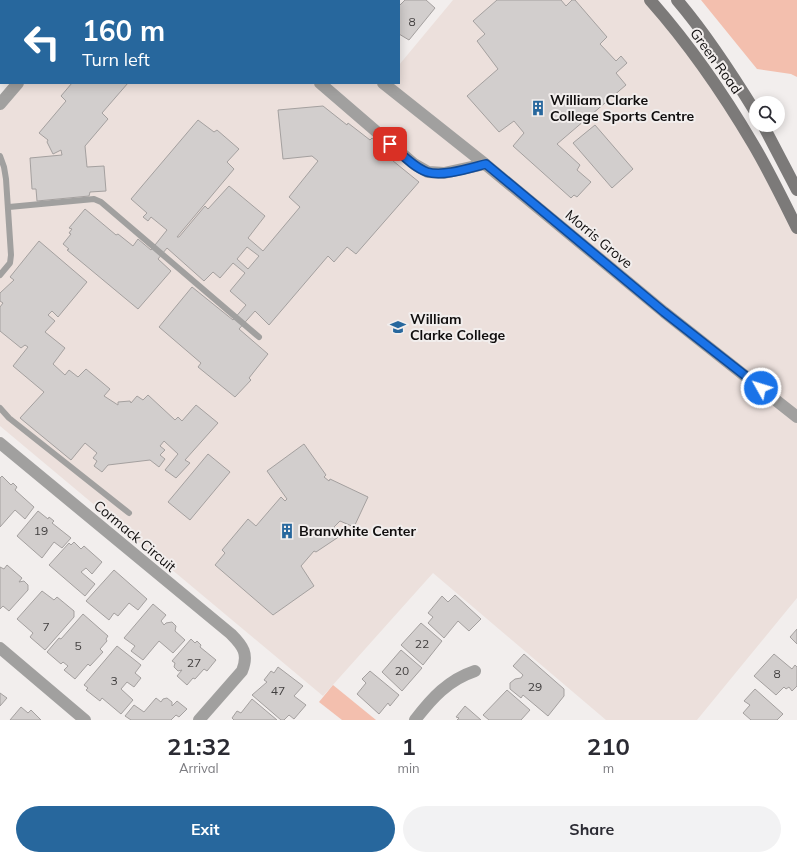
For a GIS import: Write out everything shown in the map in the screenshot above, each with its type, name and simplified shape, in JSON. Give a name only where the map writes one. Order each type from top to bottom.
[{"type":"main road","name":"Green Road","points":[[650,0],[697,59],[754,144],[797,228]]},
{"type":"main road","name":"Green Road","points":[[677,0],[712,46],[749,102]]},
{"type":"main road","points":[[767,132],[797,190]]},
{"type":"street","points":[[0,104],[17,84]]},
{"type":"street","points":[[321,84],[414,164],[428,172],[444,173],[486,164]]},
{"type":"street","name":"Morris Grove","points":[[384,84],[486,164],[664,312],[797,417]]},
{"type":"street","name":"Cormack Circuit","points":[[0,443],[231,634],[241,644],[245,656],[242,671],[199,720]]},
{"type":"street","points":[[0,648],[85,720]]},
{"type":"street","points":[[415,720],[445,686],[465,674],[474,671]]},
{"type":"lane","points":[[0,156],[4,167],[9,207],[11,255],[10,262],[0,275]]},
{"type":"lane","points":[[9,207],[94,199],[102,202],[260,337]]},
{"type":"lane","points":[[0,408],[9,418],[129,513]]},
{"type":"shaded area","name":"William Clarke College","points":[[453,0],[650,0],[697,59],[797,228],[797,598],[697,720],[606,720],[433,573],[323,696],[0,426],[0,104],[17,84],[400,84],[400,64]]},
{"type":"shaded area","points":[[701,0],[797,0],[797,77],[791,74],[757,69]]},
{"type":"shaded area","points":[[333,685],[376,720],[342,720],[319,702]]},
{"type":"building","points":[[405,0],[426,0],[435,8],[409,40],[400,35],[400,5]]},
{"type":"building","name":"William Clarke College Sports Centre","points":[[497,0],[561,0],[566,6],[572,0],[575,0],[607,37],[600,44],[616,61],[621,56],[627,63],[616,73],[626,85],[557,144],[580,165],[577,170],[591,182],[577,197],[574,195],[571,198],[513,146],[524,133],[514,121],[499,132],[467,96],[498,69],[477,41],[485,34],[473,21]]},
{"type":"building","points":[[71,84],[127,84],[102,113],[108,119],[85,146],[87,167],[104,166],[106,191],[90,192],[89,196],[37,201],[36,189],[32,189],[30,158],[62,155],[61,150],[53,154],[47,142],[48,140],[39,133],[66,101],[61,96]]},
{"type":"building","points":[[323,106],[347,125],[348,123],[370,140],[372,138],[389,152],[387,156],[419,182],[356,254],[347,247],[334,262],[328,256],[269,325],[255,311],[239,329],[268,354],[249,378],[251,380],[235,397],[198,367],[201,363],[159,327],[192,287],[233,320],[246,305],[230,291],[245,273],[233,263],[220,278],[213,272],[204,281],[167,248],[158,259],[171,271],[138,309],[67,250],[69,249],[63,244],[71,234],[69,233],[72,229],[69,228],[85,209],[116,235],[118,234],[133,246],[138,239],[151,250],[167,230],[151,217],[148,221],[143,217],[147,213],[131,199],[198,120],[214,132],[217,130],[239,149],[227,162],[234,169],[177,237],[179,237],[205,206],[208,209],[229,186],[265,216],[248,238],[263,251],[300,207],[289,197],[318,161],[312,156],[283,159],[278,110]],"holes":[[[247,247],[259,256],[248,269],[237,259]]]},
{"type":"building","points":[[595,125],[633,169],[612,188],[573,143]]},
{"type":"building","points":[[39,241],[87,282],[58,317],[52,311],[48,315],[55,321],[45,332],[65,348],[53,364],[65,375],[69,370],[78,377],[86,369],[110,389],[104,396],[118,405],[118,402],[130,401],[131,403],[137,396],[143,400],[148,395],[175,420],[178,417],[182,421],[196,405],[218,423],[185,460],[190,463],[176,478],[165,470],[178,454],[164,441],[160,446],[165,450],[160,455],[165,459],[159,467],[150,460],[108,465],[102,472],[94,466],[97,461],[93,458],[97,453],[85,443],[71,460],[20,418],[44,392],[13,366],[28,347],[25,345],[21,348],[0,331],[0,307],[3,303],[0,301],[0,293],[14,280],[10,277]]},
{"type":"building","name":"Branwhite Center","points":[[304,444],[326,475],[324,477],[329,481],[330,479],[368,497],[354,527],[340,521],[334,527],[340,536],[316,552],[314,551],[301,566],[314,586],[273,615],[215,565],[225,553],[222,550],[248,519],[256,526],[281,497],[285,501],[287,499],[267,471]]},
{"type":"building","points":[[208,454],[230,472],[190,520],[168,502]]},
{"type":"building","points":[[2,476],[11,485],[13,483],[17,487],[15,490],[34,507],[25,519],[15,510],[0,527],[0,478]]},
{"type":"building","points":[[38,511],[48,519],[49,517],[54,521],[52,523],[71,538],[62,548],[54,542],[42,558],[17,536]]},
{"type":"building","points":[[74,542],[81,549],[84,546],[102,562],[92,574],[86,568],[81,572],[95,584],[85,596],[49,565],[69,543],[71,545]]},
{"type":"building","points":[[7,565],[22,578],[19,582],[24,581],[28,585],[28,590],[9,611],[3,606],[0,609],[0,567],[4,569]]},
{"type":"building","points":[[114,570],[147,599],[138,610],[129,603],[118,616],[114,613],[109,620],[86,601]]},
{"type":"building","points":[[42,591],[54,600],[57,597],[74,611],[74,617],[45,650],[30,637],[33,633],[17,619]]},
{"type":"building","points":[[455,595],[481,619],[469,631],[458,621],[444,638],[428,623],[433,617],[428,613],[442,596],[448,602]]},
{"type":"building","points":[[153,604],[166,615],[161,621],[164,625],[172,622],[176,626],[175,631],[185,640],[173,653],[159,641],[143,660],[131,651],[135,646],[124,638]]},
{"type":"building","points":[[83,614],[108,636],[106,639],[107,641],[100,649],[103,652],[90,666],[88,664],[75,679],[64,670],[68,666],[63,662],[61,664],[47,652],[59,638],[61,639]]},
{"type":"building","points":[[421,623],[442,641],[423,665],[401,645]]},
{"type":"building","points":[[797,629],[797,644],[790,637]]},
{"type":"building","points":[[191,639],[195,643],[197,641],[201,645],[200,647],[216,660],[207,671],[204,669],[187,685],[177,676],[182,670],[178,671],[174,667],[175,663],[172,661]]},
{"type":"building","points":[[117,646],[141,665],[135,673],[141,678],[134,687],[127,682],[121,689],[133,700],[121,714],[102,698],[100,701],[86,690],[88,688],[84,685]]},
{"type":"building","points":[[401,650],[422,668],[402,691],[382,672]]},
{"type":"building","points":[[524,654],[564,689],[564,696],[548,716],[523,695],[521,698],[510,689],[510,683],[515,679],[521,678],[523,675],[513,666]]},
{"type":"building","points":[[774,654],[792,669],[795,665],[797,667],[797,686],[792,691],[789,687],[786,689],[784,687],[776,695],[754,676]]},
{"type":"building","points":[[278,667],[303,686],[294,696],[306,705],[294,719],[289,715],[284,720],[281,720],[252,695],[267,682],[264,680],[271,671],[274,673]]},
{"type":"building","points":[[370,671],[399,695],[390,706],[388,703],[379,714],[357,694],[366,683],[362,679]]},
{"type":"building","points":[[755,689],[783,714],[777,720],[751,720],[743,713],[750,705],[744,701]]},
{"type":"building","points":[[507,690],[530,710],[521,720],[489,720],[483,715]]},
{"type":"building","points":[[0,693],[7,698],[0,706]]},
{"type":"building","points":[[156,698],[161,702],[163,699],[167,698],[172,702],[172,706],[177,701],[187,709],[179,717],[176,715],[171,720],[131,720],[125,716],[134,705],[144,712]]},
{"type":"building","points":[[252,699],[277,720],[234,720],[232,718],[237,711],[241,713]]},
{"type":"building","points":[[465,706],[481,720],[457,720],[459,718],[456,717]]},
{"type":"building","points":[[21,707],[28,713],[31,710],[41,720],[10,720]]},
{"type":"place","name":"William Clarke College Sports Centre","points":[[538,108]]},
{"type":"place","name":"William Clarke College","points":[[398,327]]},
{"type":"place","name":"Branwhite Center","points":[[287,531]]},
{"type":"route","points":[[390,144],[414,164],[428,172],[444,173],[486,164],[664,312],[761,388]]}]
